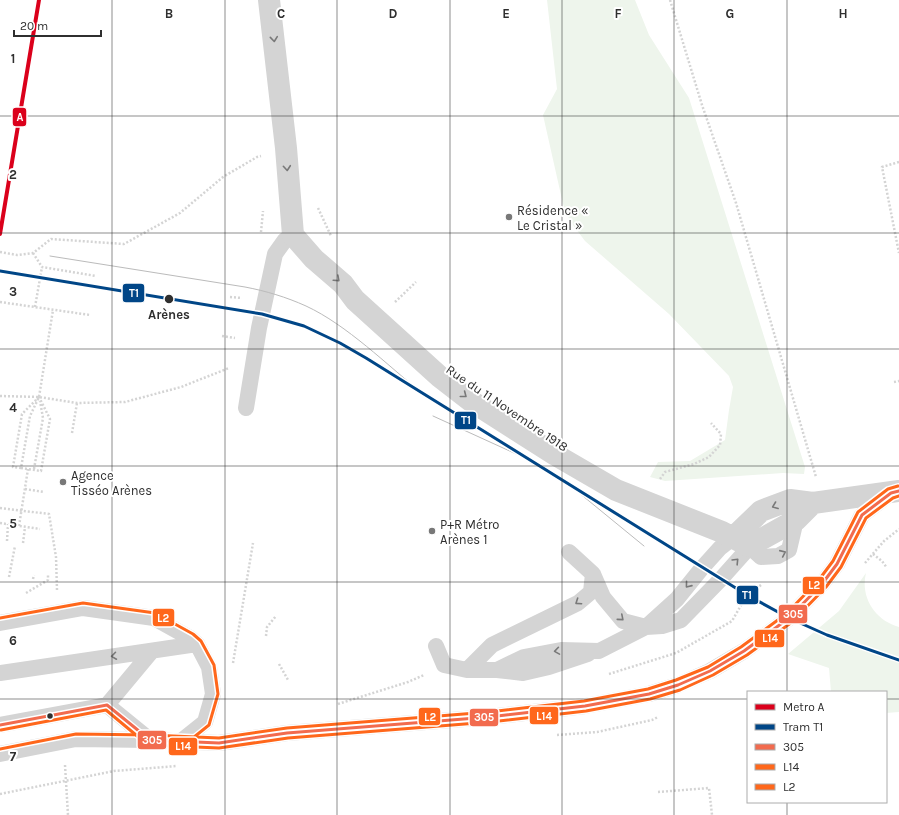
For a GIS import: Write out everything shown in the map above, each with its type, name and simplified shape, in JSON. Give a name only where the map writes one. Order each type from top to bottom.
[{"type":"street","points":[[269,0],[278,158],[293,235]]},
{"type":"street","name":"Rue du 11 Novembre 1918","points":[[293,235],[314,259],[343,284],[355,300],[440,377],[471,401],[554,454],[616,490],[742,541]]},
{"type":"street","points":[[742,541],[761,511],[790,500],[813,503],[895,492]]},
{"type":"street","points":[[742,541],[796,520],[813,503]]},
{"type":"lane","points":[[246,408],[259,328],[275,254],[285,240],[293,235]]},
{"type":"lane","points":[[0,754],[76,739],[150,740],[219,744],[287,733],[488,717],[585,706],[649,694],[678,685],[710,670],[744,651],[788,618],[822,584],[837,564],[862,515],[895,492]]},
{"type":"lane","points":[[436,646],[444,665],[467,670],[497,670],[524,657],[561,650],[599,651],[646,627],[677,599],[720,548],[742,541],[745,552],[681,620],[662,626],[646,627],[623,621],[603,597],[592,574],[569,552]]},
{"type":"lane","points":[[467,670],[492,645],[578,603],[591,592],[592,574]]},
{"type":"lane","points":[[0,623],[83,608],[154,618],[197,644],[209,667],[213,694],[206,722],[180,742]]},
{"type":"lane","points":[[0,673],[197,644]]},
{"type":"lane","points":[[0,725],[107,705],[152,650]]},
{"type":"lane","points":[[107,705],[150,740]]},
{"type":"path","points":[[670,0],[702,105],[736,202],[817,479],[812,480]]},
{"type":"path","points":[[0,252],[17,255],[33,253],[51,239],[124,244],[180,213],[223,177],[257,157],[278,158]]},
{"type":"path","points":[[899,162],[882,167],[899,254]]},
{"type":"path","points":[[317,205],[332,238]]},
{"type":"path","points":[[260,239],[263,210]]},
{"type":"path","points":[[33,253],[42,267],[35,307]]},
{"type":"path","points":[[42,267],[96,276]]},
{"type":"path","points":[[395,302],[416,282]]},
{"type":"path","points":[[241,305],[244,293]]},
{"type":"path","points":[[230,297],[243,298]]},
{"type":"path","points":[[0,302],[90,315]]},
{"type":"path","points":[[20,468],[30,416],[39,397],[53,310]]},
{"type":"path","points":[[234,345],[236,331]]},
{"type":"path","points":[[222,336],[235,338]]},
{"type":"path","points":[[0,396],[39,397],[77,403],[125,402],[174,389],[229,368],[230,363]]},
{"type":"path","points":[[894,382],[899,381]]},
{"type":"path","points":[[39,397],[50,420],[41,471],[13,467],[22,414],[39,397]]},
{"type":"path","points":[[34,470],[43,418],[39,397]]},
{"type":"path","points":[[72,433],[77,403]]},
{"type":"path","points":[[659,480],[665,472],[694,464],[709,457],[720,445],[721,434],[711,423]]},
{"type":"path","points":[[18,526],[28,469]]},
{"type":"path","points":[[25,489],[44,492]]},
{"type":"path","points":[[0,508],[49,514]]},
{"type":"path","points":[[0,523],[40,529]]},
{"type":"path","points":[[7,541],[8,524]]},
{"type":"path","points":[[23,543],[25,527]]},
{"type":"path","points":[[887,568],[882,561],[873,554],[884,540],[899,529]]},
{"type":"path","points":[[232,668],[253,544]]},
{"type":"path","points":[[9,577],[15,546]]},
{"type":"path","points":[[33,579],[34,575]]},
{"type":"path","points":[[26,593],[48,580],[48,575]]},
{"type":"path","points":[[602,676],[676,653],[732,621],[747,595],[761,585]]},
{"type":"path","points":[[266,636],[267,627],[276,616]]},
{"type":"path","points":[[279,664],[288,680]]},
{"type":"path","points":[[332,706],[408,682],[444,665]]},
{"type":"path","points":[[585,706],[588,732]]},
{"type":"path","points":[[658,792],[709,788],[712,815]]},
{"type":"shaded area","points":[[547,0],[635,0],[649,35],[689,98],[805,467],[804,474],[783,473],[665,481],[650,477],[658,462],[690,461],[725,440],[733,387],[729,376],[669,314],[585,241],[570,221],[563,204],[543,115],[557,89]]},
{"type":"shaded area","points":[[866,573],[865,591],[871,606],[883,619],[890,624],[899,627],[899,712],[887,713],[887,691],[831,691],[829,668],[788,654],[839,611]]},
{"type":"tram line","points":[[50,256],[245,287],[268,292],[291,300],[321,314],[351,334],[422,393]]},
{"type":"tram line","name":"T1","points":[[0,271],[262,314],[304,326],[340,343],[366,358],[747,595],[789,618],[827,635],[899,660]]},
{"type":"tram line","points":[[433,416],[525,458]]},
{"type":"tram line","points":[[567,483],[644,546]]},
{"type":"metro line","name":"A","points":[[0,234],[39,0]]},
{"type":"transit line","name":"L2","points":[[0,749],[76,734],[219,738],[287,728],[489,712],[584,701],[648,689],[708,667],[741,647],[786,614],[818,581],[833,561],[858,512],[888,489],[898,486]]},
{"type":"transit line","name":"305","points":[[0,725],[107,705],[150,740],[219,743],[287,733],[489,717],[585,706],[649,694],[678,685],[710,671],[744,651],[789,618],[822,584],[837,564],[862,515],[891,493],[899,491]]},
{"type":"transit line","name":"L14","points":[[1,730],[106,710],[148,745],[219,748],[288,738],[490,722],[586,711],[650,699],[680,690],[713,675],[747,655],[792,622],[826,587],[841,567],[866,518],[893,498],[899,496]]},
{"type":"transit line","name":"L2","points":[[0,618],[83,603],[155,613],[193,634],[201,641],[214,665],[218,694],[209,725],[183,746]]},
{"type":"place","name":"Résidence « Le Cristal »","points":[[509,217]]},
{"type":"place","name":"Arènes","points":[[169,299]]},
{"type":"place","name":"Agence Tisséo Arènes","points":[[63,482]]},
{"type":"place","name":"P+R Métro Arènes 1","points":[[432,531]]}]
